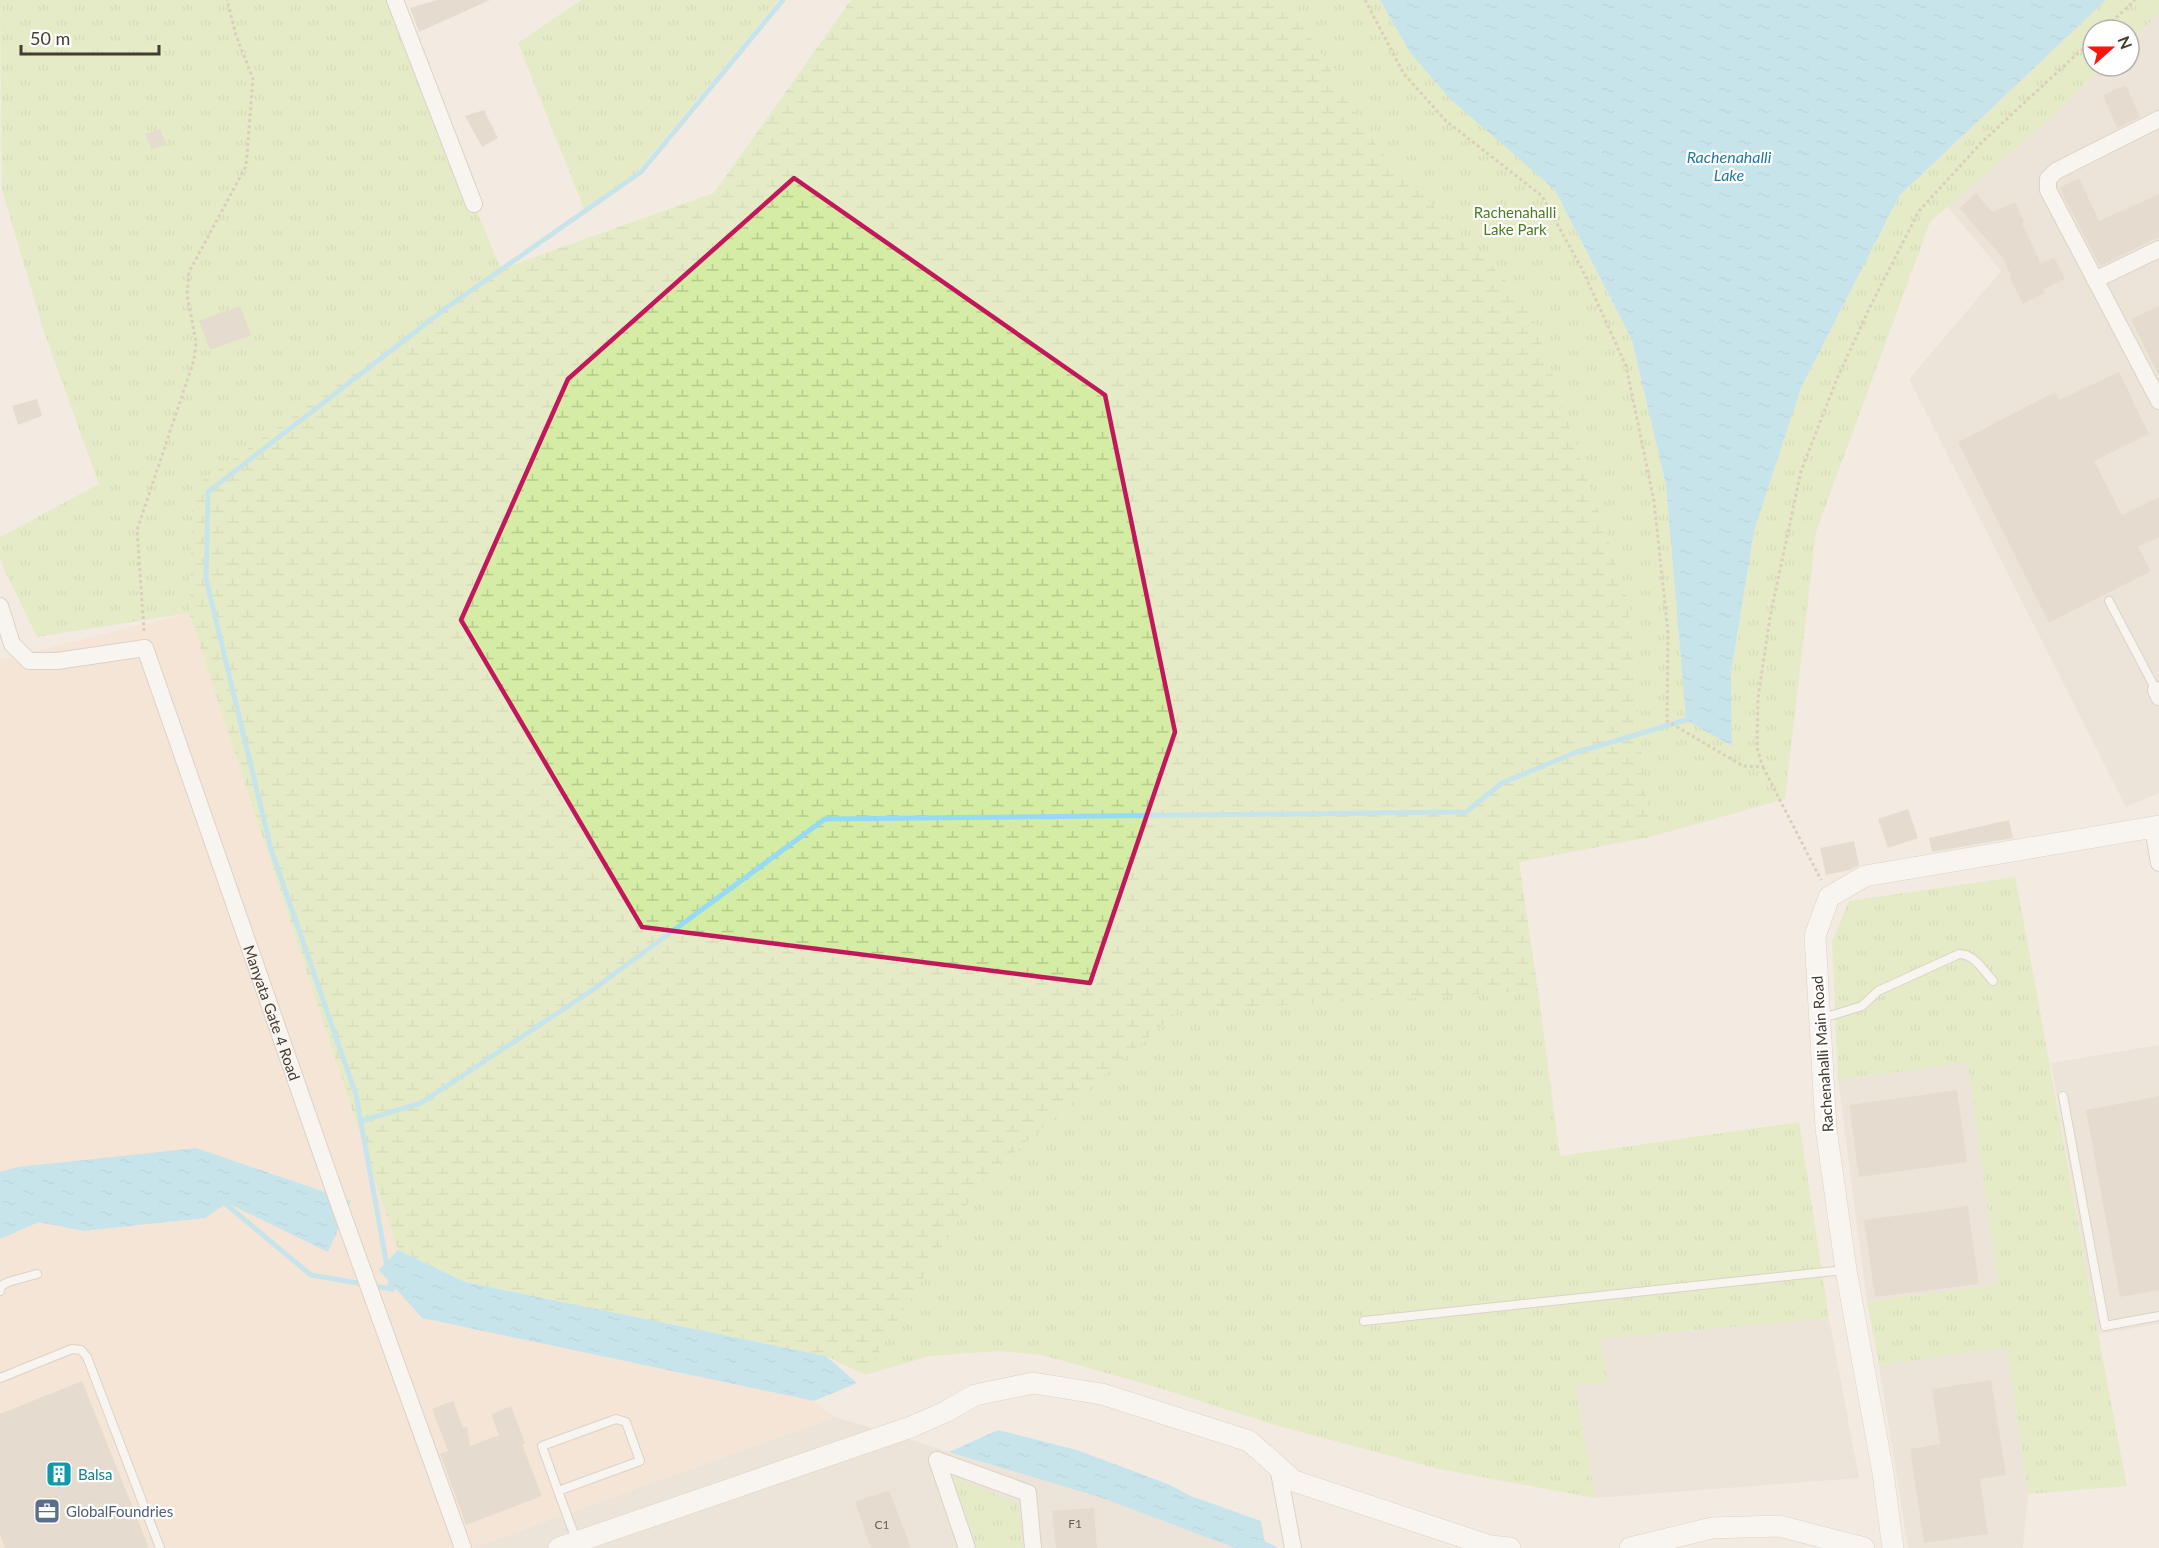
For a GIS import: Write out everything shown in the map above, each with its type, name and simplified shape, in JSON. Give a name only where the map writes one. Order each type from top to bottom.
[{"type":"street","points":[[395,0],[474,204]]},
{"type":"street","points":[[2159,118],[2056,171],[2048,180],[2048,190],[2159,401]]},
{"type":"street","points":[[2095,280],[2159,249]]},
{"type":"street","points":[[0,606],[12,644],[29,662],[57,661],[145,648]]},
{"type":"street","name":"Manyata Gate 4 Road","points":[[145,648],[341,1210],[463,1548]]},
{"type":"street","points":[[1829,897],[1864,876],[2156,827],[2159,863]]},
{"type":"street","name":"Rachenahalli Main Road","points":[[1829,897],[1815,936],[1826,1128],[1846,1269],[1883,1473],[1893,1548]]},
{"type":"street","points":[[568,1545],[936,1416],[975,1395],[1033,1383],[1102,1394],[1249,1441],[1294,1481],[1490,1546],[1510,1548]]},
{"type":"street","points":[[967,1548],[937,1460],[1028,1493],[1033,1548]]},
{"type":"street","points":[[1278,1467],[1293,1548]]},
{"type":"street","points":[[1630,1548],[1712,1528],[1779,1526],[1864,1548]]},
{"type":"lane","points":[[2109,601],[2157,694]]},
{"type":"lane","points":[[1820,1019],[1862,1006],[1878,991],[1959,954],[1972,958],[1993,981]]},
{"type":"lane","points":[[2063,1096],[2105,1326],[2159,1316]]},
{"type":"lane","points":[[1364,1321],[1846,1269]]},
{"type":"lane","points":[[0,1292],[1,1286],[8,1282],[37,1274]]},
{"type":"lane","points":[[0,1378],[72,1349],[81,1350],[87,1358],[160,1548]]},
{"type":"lane","points":[[558,1491],[640,1461],[626,1422],[616,1419],[542,1446],[558,1491],[568,1545]]},
{"type":"path","points":[[145,648],[137,530],[194,360],[196,342],[187,294],[189,272],[246,166],[253,79],[236,35],[227,0]]},
{"type":"path","points":[[1365,0],[1404,74],[1446,121],[1542,196],[1583,271],[1626,366],[1654,501],[1668,633],[1667,720],[1743,766],[1763,767]]},
{"type":"path","points":[[2116,18],[2135,0]]},
{"type":"path","points":[[1829,897],[1763,767],[1757,747],[1758,698],[1770,617],[1801,471],[1836,381],[1870,307],[1919,212],[1982,142],[2081,50]]},
{"type":"highlighted area","points":[[794,178],[1105,395],[1175,732],[1090,983],[642,927],[461,620],[568,379]]},
{"type":"shaded area","points":[[2159,13],[2159,793],[2126,807],[1909,379],[2001,271],[1948,207],[2052,117],[2092,78],[2141,78],[2141,30]]},
{"type":"shaded area","points":[[189,613],[398,1250],[379,1270],[422,1318],[814,1401],[835,1417],[472,1548],[0,1548],[0,660]]},
{"type":"shaded area","points":[[2159,1045],[2159,1324],[2098,1334],[2051,1063]]},
{"type":"shaded area","points":[[1968,1063],[1998,1285],[1867,1302],[1838,1080]]},
{"type":"shaded area","points":[[1829,1318],[1859,1478],[1595,1498],[1575,1382],[1608,1383],[1599,1339]]},
{"type":"shaded area","points":[[2007,1348],[2028,1494],[2023,1548],[1908,1548],[1879,1365]]},
{"type":"shaded area","points":[[835,1417],[1099,1497],[1235,1548],[472,1548]]},
{"type":"green space","points":[[0,0],[388,0],[501,269],[193,487],[189,613],[37,637],[3,567],[0,557],[0,537],[99,484],[43,329],[2,190]]},
{"type":"green space","points":[[581,0],[779,0],[637,172],[585,211],[518,43]]},
{"type":"green space","points":[[851,0],[1288,0],[1377,147],[1529,305],[1627,596],[1650,837],[1519,862],[1538,991],[1179,1011],[982,1180],[865,1375],[826,1356],[465,1282],[398,1250],[189,613],[193,487],[501,269],[714,193]]},
{"type":"green space","name":"Rachenahalli Lake Park","points":[[1288,0],[1380,0],[1409,51],[1555,190],[1632,340],[1666,485],[1686,720],[1732,746],[1731,673],[1754,531],[1801,388],[1899,196],[2081,24],[2081,78],[2092,78],[2052,117],[1930,222],[1816,532],[1785,799],[1650,837],[1627,596],[1529,305],[1377,147]]},
{"type":"green space","name":"Rachenahalli Lake Park","points":[[2106,0],[2159,0],[2159,13],[2141,30],[2141,18],[2087,18]]},
{"type":"green space","points":[[2015,877],[2127,1486],[2028,1494],[2007,1348],[1879,1365],[1867,1302],[1998,1285],[1968,1063],[1838,1080],[1832,941],[1849,901]]},
{"type":"green space","points":[[1538,991],[1560,1156],[1799,1122],[1829,1318],[1600,1339],[1608,1384],[1575,1383],[1595,1498],[1439,1469],[1275,1425],[1153,1386],[1042,1355],[999,1351],[930,1356],[865,1375],[982,1180],[1179,1011]]},
{"type":"green space","points":[[953,1477],[1018,1503],[1023,1548],[977,1548]]},
{"type":"water","name":"Rachenahalli Lake","points":[[1380,0],[2106,0],[2087,18],[2081,18],[2081,24],[1899,196],[1801,388],[1754,531],[1731,673],[1732,746],[1686,720],[1666,485],[1632,340],[1555,190],[1450,99],[1409,51]]},
{"type":"water","points":[[196,1148],[351,1201],[328,1252],[227,1203],[205,1218],[83,1231],[39,1222],[0,1239],[0,1172],[18,1167]]},
{"type":"water","points":[[398,1250],[465,1282],[826,1356],[857,1383],[814,1401],[422,1318],[379,1270]]},
{"type":"water","points":[[998,1430],[1077,1450],[1168,1484],[1191,1496],[1261,1521],[1266,1548],[1235,1548],[1099,1497],[949,1452]]},
{"type":"building","points":[[437,0],[490,0],[419,32],[410,8]]},
{"type":"building","points":[[2126,85],[2140,117],[2117,128],[2103,95]]},
{"type":"building","points":[[484,110],[498,138],[482,147],[465,116]]},
{"type":"building","points":[[160,129],[166,144],[152,150],[145,134]]},
{"type":"building","points":[[2079,178],[2099,221],[2159,194],[2159,237],[2100,266],[2059,188]]},
{"type":"building","points":[[1976,193],[1992,212],[2015,202],[2041,264],[2054,257],[2065,279],[2043,290],[2045,293],[2023,304],[2010,279],[2011,276],[2003,258],[1959,208]]},
{"type":"building","points":[[240,306],[251,335],[210,350],[199,321]]},
{"type":"building","points":[[2159,306],[2159,376],[2131,319]]},
{"type":"building","points":[[2119,372],[2149,434],[2094,461],[2122,515],[2159,497],[2159,537],[2138,547],[2151,571],[2049,623],[1958,442],[2055,392],[2059,400]]},
{"type":"building","points":[[37,399],[42,416],[18,425],[12,406]]},
{"type":"building","points":[[1908,809],[1918,838],[1888,848],[1878,819]]},
{"type":"building","points":[[2009,820],[2013,838],[1932,852],[1929,838]]},
{"type":"building","points":[[1854,841],[1859,865],[1850,870],[1826,875],[1820,848]]},
{"type":"building","points":[[1957,1090],[1967,1162],[1859,1177],[1849,1105]]},
{"type":"building","points":[[2159,1096],[2159,1290],[2120,1297],[2086,1110]]},
{"type":"building","points":[[1968,1206],[1979,1284],[1875,1297],[1864,1220]]},
{"type":"building","points":[[1991,1380],[2006,1475],[1980,1479],[1988,1534],[1924,1543],[1910,1449],[1940,1444],[1932,1389]]},
{"type":"building","name":"Balsa","points":[[82,1381],[149,1548],[5,1548],[0,1535],[0,1414]]},
{"type":"building","points":[[453,1401],[463,1428],[467,1426],[470,1446],[499,1435],[491,1414],[511,1406],[525,1443],[522,1444],[542,1496],[466,1525],[440,1454],[448,1451],[432,1409]]},
{"type":"building","points":[[889,1490],[911,1548],[871,1548],[855,1502]]},
{"type":"building","points":[[1094,1508],[1097,1548],[1056,1548],[1052,1511]]},
{"type":"waterway","points":[[387,1266],[356,1095],[271,849],[206,579],[208,492],[446,308],[641,172],[783,0]]},
{"type":"waterway","points":[[361,1121],[421,1103],[591,991],[825,819],[1466,812],[1502,783],[1574,753],[1686,720]]},
{"type":"waterway","points":[[221,1200],[311,1275],[363,1284]]},
{"type":"waterway","points":[[390,1278],[391,1289]]},
{"type":"waterway","points":[[372,1286],[393,1289]]},
{"type":"waterway","points":[[1259,1542],[1274,1548]]},
{"type":"place","name":"Balsa","points":[[59,1474]]},
{"type":"place","name":"GlobalFoundries","points":[[47,1511]]}]
